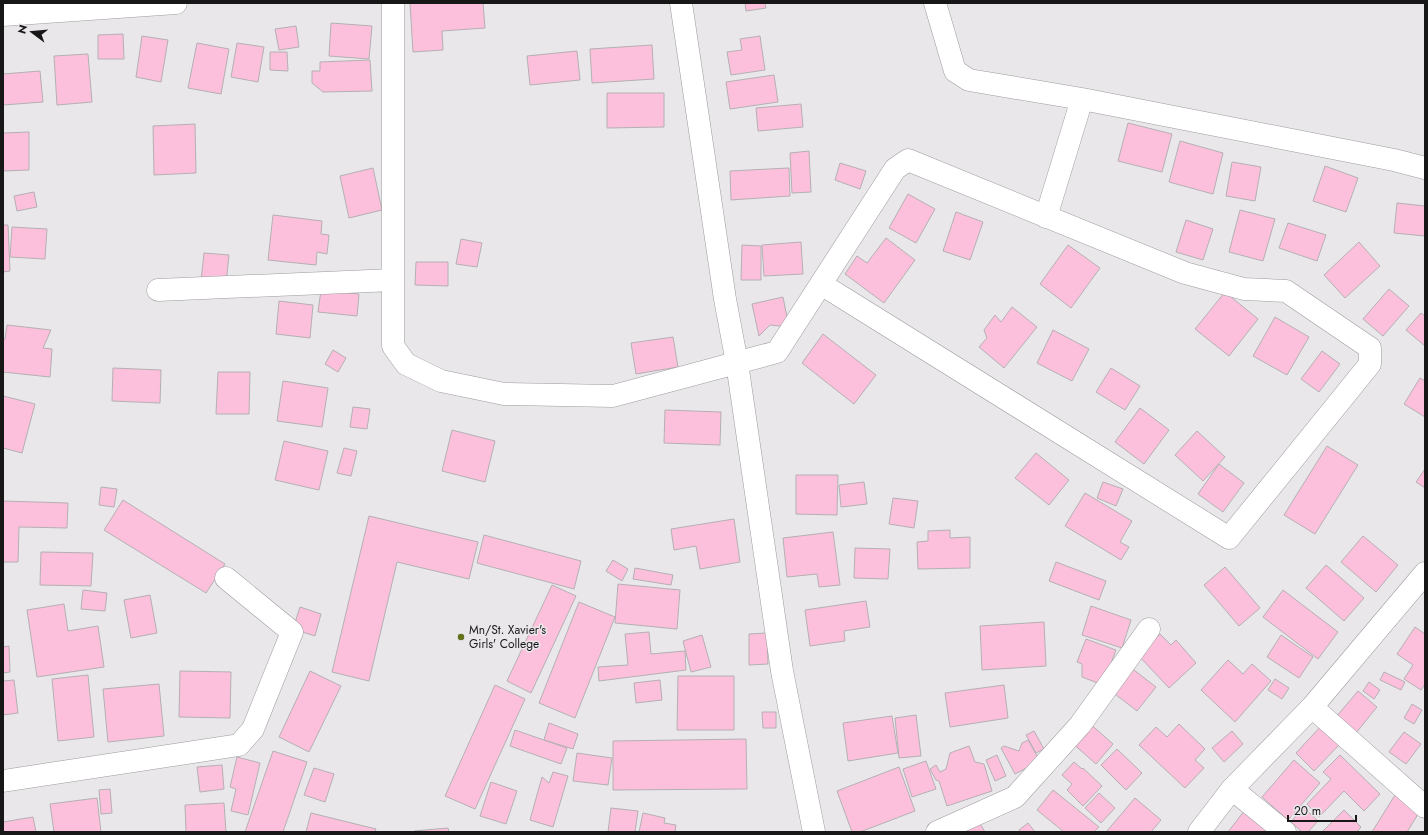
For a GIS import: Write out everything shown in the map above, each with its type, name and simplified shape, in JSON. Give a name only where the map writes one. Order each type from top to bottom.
[{"type":"street","points":[[3,15],[176,3]]},
{"type":"street","points":[[393,3],[393,346],[406,364],[441,381],[504,394],[613,396],[777,352],[895,169],[908,160],[1185,273],[1244,289],[1286,291],[1370,348],[1370,364],[1229,538],[821,284]]},
{"type":"street","points":[[682,3],[725,299],[737,363],[782,670],[814,832]]},
{"type":"street","points":[[935,3],[955,71],[969,80],[1082,99],[1394,160],[1425,168]]},
{"type":"street","points":[[1046,217],[1082,99]]},
{"type":"street","points":[[158,290],[393,280]]},
{"type":"street","points":[[1199,832],[1232,789],[1312,707],[1425,574]]},
{"type":"street","points":[[3,781],[239,745],[253,729],[292,632],[226,578]]},
{"type":"street","points":[[936,832],[1015,797],[1080,725],[1149,629]]},
{"type":"street","points":[[1312,707],[1425,807]]},
{"type":"street","points":[[1232,789],[1285,832]]},
{"type":"building","points":[[410,3],[483,3],[485,28],[442,31],[443,50],[413,52]]},
{"type":"building","points":[[745,3],[765,3],[766,8],[746,11]]},
{"type":"building","points":[[331,23],[372,26],[369,59],[329,56]]},
{"type":"building","points":[[296,26],[299,47],[279,50],[275,29]]},
{"type":"building","points":[[123,34],[124,59],[98,59],[98,35]]},
{"type":"building","points":[[142,36],[168,40],[161,82],[136,77]]},
{"type":"building","points":[[760,36],[765,70],[731,75],[727,52],[742,50],[740,39]]},
{"type":"building","points":[[197,43],[229,49],[221,94],[188,88]]},
{"type":"building","points":[[237,43],[264,47],[258,82],[231,77]]},
{"type":"building","points":[[652,45],[654,79],[592,83],[590,49]]},
{"type":"building","points":[[577,51],[580,80],[530,85],[527,56]]},
{"type":"building","points":[[270,52],[287,52],[288,71],[270,70]]},
{"type":"building","points":[[88,54],[92,102],[57,105],[54,56]]},
{"type":"building","points":[[370,60],[372,91],[323,92],[312,83],[312,71],[320,71],[320,62]]},
{"type":"building","points":[[40,71],[43,102],[3,105],[3,74]]},
{"type":"building","points":[[774,75],[778,102],[730,109],[726,82]]},
{"type":"building","points":[[607,93],[664,93],[664,127],[607,128]]},
{"type":"building","points":[[801,104],[803,127],[758,131],[756,108]]},
{"type":"building","points":[[1128,123],[1172,134],[1162,172],[1118,161]]},
{"type":"building","points":[[195,124],[196,173],[154,175],[153,126]]},
{"type":"building","points":[[29,132],[29,170],[3,171],[3,133]]},
{"type":"building","points":[[1180,141],[1223,153],[1213,194],[1169,182]]},
{"type":"building","points":[[809,151],[811,192],[792,193],[790,153]]},
{"type":"building","points":[[1232,162],[1261,167],[1255,201],[1226,196]]},
{"type":"building","points":[[840,163],[866,171],[860,189],[835,180]]},
{"type":"building","points":[[1325,166],[1358,178],[1346,212],[1313,201]]},
{"type":"building","points":[[373,168],[382,210],[349,218],[340,176]]},
{"type":"building","points":[[789,168],[790,196],[731,200],[730,171]]},
{"type":"building","points":[[34,192],[37,207],[17,211],[14,196]]},
{"type":"building","points":[[908,194],[935,209],[916,243],[889,228]]},
{"type":"building","points":[[1397,203],[1425,206],[1425,236],[1394,233]]},
{"type":"building","points":[[1240,210],[1275,219],[1263,261],[1229,252]]},
{"type":"building","points":[[956,212],[983,222],[970,260],[943,251]]},
{"type":"building","points":[[273,215],[322,221],[321,234],[329,235],[327,254],[317,252],[316,265],[268,260]]},
{"type":"building","points":[[1186,220],[1213,229],[1203,260],[1176,252]]},
{"type":"building","points":[[1288,223],[1326,235],[1317,261],[1279,248]]},
{"type":"building","points":[[3,225],[8,225],[10,271],[3,272]]},
{"type":"building","points":[[12,227],[47,229],[45,259],[10,257]]},
{"type":"building","points":[[886,238],[915,260],[884,303],[845,274],[857,256],[867,263]]},
{"type":"building","points":[[461,239],[482,243],[477,267],[456,264]]},
{"type":"building","points":[[801,242],[803,274],[764,276],[762,245]]},
{"type":"building","points":[[1359,242],[1380,266],[1345,298],[1324,275]]},
{"type":"building","points":[[742,245],[761,246],[761,280],[741,280]]},
{"type":"building","points":[[1068,245],[1100,268],[1071,308],[1040,284]]},
{"type":"building","points":[[204,253],[229,255],[226,283],[201,281]]},
{"type":"building","points":[[416,262],[448,262],[448,286],[415,285]]},
{"type":"building","points":[[1389,289],[1409,306],[1383,336],[1363,319]]},
{"type":"building","points":[[321,290],[359,294],[357,316],[318,312]]},
{"type":"building","points":[[1225,292],[1258,319],[1229,356],[1195,329]]},
{"type":"building","points":[[783,297],[789,327],[770,325],[759,336],[752,304]]},
{"type":"building","points":[[279,301],[313,305],[310,338],[276,334]]},
{"type":"building","points":[[1012,307],[1037,327],[1004,368],[979,347],[987,338],[984,330],[995,315],[1001,322]]},
{"type":"building","points":[[1421,313],[1425,316],[1425,346],[1406,330]]},
{"type":"building","points":[[1275,317],[1309,337],[1287,375],[1253,356]]},
{"type":"building","points":[[7,325],[51,330],[43,348],[52,349],[50,377],[3,372],[3,339],[5,339]]},
{"type":"building","points":[[1053,330],[1089,349],[1072,381],[1037,363]]},
{"type":"building","points":[[823,334],[876,375],[854,404],[802,363]]},
{"type":"building","points":[[673,337],[678,367],[636,374],[631,343]]},
{"type":"building","points":[[333,350],[346,358],[338,372],[325,364]]},
{"type":"building","points":[[1322,351],[1340,364],[1319,392],[1301,379]]},
{"type":"building","points":[[113,368],[161,370],[160,403],[112,401]]},
{"type":"building","points":[[1111,368],[1140,386],[1125,410],[1096,392]]},
{"type":"building","points":[[218,372],[250,372],[249,414],[216,414]]},
{"type":"building","points":[[1420,378],[1425,381],[1425,417],[1404,404]]},
{"type":"building","points":[[283,381],[328,388],[322,427],[277,421]]},
{"type":"building","points":[[3,396],[35,404],[22,453],[3,448]]},
{"type":"building","points":[[353,407],[370,409],[367,429],[350,427]]},
{"type":"building","points":[[1140,408],[1169,430],[1144,464],[1115,442]]},
{"type":"building","points":[[665,410],[721,412],[720,445],[664,443]]},
{"type":"building","points":[[452,430],[495,441],[485,482],[442,471]]},
{"type":"building","points":[[1197,431],[1225,457],[1203,481],[1175,455]]},
{"type":"building","points":[[284,441],[328,451],[319,490],[275,480]]},
{"type":"building","points":[[1327,446],[1358,465],[1315,534],[1284,515]]},
{"type":"building","points":[[344,448],[357,451],[351,476],[337,473]]},
{"type":"building","points":[[1036,453],[1069,480],[1049,505],[1015,478]]},
{"type":"building","points":[[1219,464],[1244,483],[1223,512],[1198,494]]},
{"type":"building","points":[[1425,469],[1425,488],[1416,482]]},
{"type":"building","points":[[796,475],[838,475],[837,515],[796,514]]},
{"type":"building","points":[[864,482],[867,504],[841,507],[839,485]]},
{"type":"building","points":[[1103,482],[1123,489],[1116,506],[1097,498]]},
{"type":"building","points":[[101,487],[117,489],[114,507],[99,505]]},
{"type":"building","points":[[1085,493],[1132,521],[1120,542],[1129,547],[1121,560],[1065,526]]},
{"type":"building","points":[[893,498],[918,501],[914,528],[889,524]]},
{"type":"building","points":[[123,500],[225,564],[206,593],[104,530]]},
{"type":"building","points":[[3,501],[68,503],[67,528],[19,527],[18,562],[3,562]]},
{"type":"building","points":[[369,516],[478,542],[469,579],[397,562],[369,681],[332,672]]},
{"type":"building","points":[[734,519],[740,562],[700,569],[696,546],[674,550],[671,529]]},
{"type":"building","points":[[950,530],[950,538],[970,537],[970,568],[918,569],[917,542],[928,541],[928,531]]},
{"type":"building","points":[[833,532],[840,585],[819,587],[817,574],[787,577],[783,538]]},
{"type":"building","points":[[484,535],[581,561],[574,589],[477,563]]},
{"type":"building","points":[[1363,536],[1398,565],[1376,592],[1341,562]]},
{"type":"building","points":[[855,548],[890,549],[888,579],[854,578]]},
{"type":"building","points":[[41,552],[93,553],[91,586],[40,585]]},
{"type":"building","points":[[613,560],[628,569],[622,581],[606,571]]},
{"type":"building","points":[[1056,562],[1106,581],[1099,600],[1049,581]]},
{"type":"building","points":[[1326,565],[1364,598],[1344,621],[1306,588]]},
{"type":"building","points":[[1225,567],[1260,608],[1239,626],[1204,585]]},
{"type":"building","points":[[635,568],[673,575],[671,585],[633,579]]},
{"type":"building","points":[[618,584],[680,590],[677,629],[615,623]]},
{"type":"building","points":[[552,585],[576,596],[531,693],[507,681]]},
{"type":"building","points":[[83,590],[107,593],[105,611],[81,609]]},
{"type":"building","points":[[1283,590],[1338,632],[1318,659],[1263,617]]},
{"type":"building","points":[[150,595],[157,633],[131,638],[124,600]]},
{"type":"building","points":[[866,601],[870,627],[844,631],[845,641],[810,646],[805,610]]},
{"type":"building","points":[[579,602],[615,617],[575,718],[539,703]]},
{"type":"building","points":[[64,604],[68,631],[98,626],[104,667],[37,677],[27,610]]},
{"type":"building","points":[[1091,606],[1131,620],[1122,648],[1082,635]]},
{"type":"building","points":[[300,607],[321,614],[315,636],[293,629]]},
{"type":"building","points":[[1044,622],[1046,666],[982,670],[980,626]]},
{"type":"building","points":[[1415,627],[1425,634],[1425,684],[1421,690],[1404,679],[1413,665],[1397,654]]},
{"type":"building","points":[[649,632],[651,654],[685,651],[686,670],[599,681],[598,667],[628,665],[625,634]]},
{"type":"building","points":[[767,633],[768,664],[749,665],[749,634]]},
{"type":"building","points":[[1160,634],[1171,645],[1176,640],[1196,663],[1169,688],[1138,655]]},
{"type":"building","points":[[702,635],[711,667],[691,672],[683,641]]},
{"type":"building","points":[[1281,635],[1313,657],[1299,678],[1267,657]]},
{"type":"building","points":[[1086,639],[1116,650],[1103,685],[1082,677],[1082,664],[1077,662]]},
{"type":"building","points":[[9,646],[10,672],[3,673],[3,647]]},
{"type":"building","points":[[1228,660],[1243,674],[1252,664],[1271,681],[1235,722],[1201,690]]},
{"type":"building","points":[[1130,667],[1156,687],[1137,711],[1111,691]]},
{"type":"building","points":[[180,671],[231,672],[230,718],[179,717]]},
{"type":"building","points":[[310,671],[341,686],[309,752],[279,737]]},
{"type":"building","points":[[1384,672],[1405,682],[1401,690],[1380,680]]},
{"type":"building","points":[[88,675],[94,737],[58,741],[52,679]]},
{"type":"building","points":[[678,676],[734,676],[734,730],[677,730]]},
{"type":"building","points":[[1275,679],[1289,688],[1282,699],[1268,690]]},
{"type":"building","points":[[14,680],[18,713],[3,715],[3,681]]},
{"type":"building","points":[[660,680],[662,700],[636,703],[634,683]]},
{"type":"building","points":[[1369,682],[1380,690],[1374,699],[1363,691]]},
{"type":"building","points":[[159,684],[164,736],[108,742],[103,689]]},
{"type":"building","points":[[495,685],[525,699],[475,809],[445,796]]},
{"type":"building","points":[[1004,685],[1008,718],[950,727],[945,693]]},
{"type":"building","points":[[1358,691],[1377,707],[1356,733],[1336,717]]},
{"type":"building","points":[[1412,704],[1422,710],[1414,724],[1404,718]]},
{"type":"building","points":[[762,712],[776,712],[776,728],[763,728]]},
{"type":"building","points":[[916,715],[921,756],[899,758],[895,718]]},
{"type":"building","points":[[892,716],[898,753],[848,761],[843,723]]},
{"type":"building","points":[[1088,722],[1113,744],[1096,764],[1071,742]]},
{"type":"building","points":[[549,723],[578,734],[573,749],[544,740]]},
{"type":"building","points":[[1179,724],[1205,749],[1195,760],[1204,768],[1185,788],[1139,745],[1156,727],[1167,737]]},
{"type":"building","points":[[1322,725],[1341,743],[1314,771],[1296,753]]},
{"type":"building","points":[[515,730],[567,748],[561,764],[510,746]]},
{"type":"building","points":[[1034,731],[1044,749],[1036,753],[1026,735]]},
{"type":"building","points":[[1232,731],[1243,744],[1224,762],[1212,748]]},
{"type":"building","points":[[1404,732],[1421,744],[1406,764],[1389,752]]},
{"type":"building","points":[[746,739],[747,789],[613,790],[613,741]]},
{"type":"building","points":[[1028,740],[1040,761],[1015,774],[1001,748],[1004,746],[1019,751],[1022,743]]},
{"type":"building","points":[[969,746],[975,762],[984,764],[992,791],[947,806],[939,781],[936,780],[930,769],[936,765],[940,772],[946,769],[950,753]]},
{"type":"building","points":[[1117,749],[1142,773],[1126,790],[1101,765]]},
{"type":"building","points":[[273,751],[307,762],[283,832],[245,832]]},
{"type":"building","points":[[577,753],[612,758],[608,785],[573,781]]},
{"type":"building","points":[[997,755],[1006,776],[995,781],[986,760]]},
{"type":"building","points":[[1340,755],[1380,794],[1364,811],[1344,791],[1319,817],[1307,804],[1331,779],[1323,772]]},
{"type":"building","points":[[237,757],[260,763],[248,815],[231,811],[236,789],[230,787]]},
{"type":"building","points":[[1294,760],[1320,783],[1288,820],[1262,797]]},
{"type":"building","points":[[926,761],[936,789],[912,797],[903,769]]},
{"type":"building","points":[[1074,762],[1082,769],[1083,768],[1102,786],[1083,806],[1067,790],[1072,784],[1062,775]]},
{"type":"building","points":[[222,765],[224,789],[200,792],[197,767]]},
{"type":"building","points":[[899,767],[915,811],[860,832],[852,832],[837,791]]},
{"type":"building","points":[[314,768],[334,774],[325,802],[304,795]]},
{"type":"building","points":[[553,772],[568,776],[553,827],[530,820],[542,777],[549,783]]},
{"type":"building","points":[[491,782],[517,791],[506,824],[480,816]]},
{"type":"building","points":[[110,789],[112,813],[101,814],[99,790]]},
{"type":"building","points":[[1053,790],[1099,827],[1094,832],[1064,832],[1037,810]]},
{"type":"building","points":[[1099,793],[1115,808],[1101,823],[1085,808]]},
{"type":"building","points":[[1395,795],[1420,811],[1407,832],[1372,832]]},
{"type":"building","points":[[97,798],[101,832],[54,832],[50,804]]},
{"type":"building","points":[[1135,798],[1161,820],[1151,832],[1106,832]]},
{"type":"building","points":[[224,803],[226,832],[186,832],[185,805]]},
{"type":"building","points":[[1248,806],[1272,832],[1228,832]]},
{"type":"building","points":[[1303,807],[1318,821],[1308,832],[1302,832],[1291,822]]},
{"type":"building","points":[[611,808],[638,811],[635,832],[608,832]]},
{"type":"building","points":[[1344,810],[1361,827],[1357,832],[1322,832]]},
{"type":"building","points":[[311,813],[376,829],[375,832],[306,832]]},
{"type":"building","points":[[643,813],[665,818],[664,823],[676,825],[675,832],[639,832]]},
{"type":"building","points":[[33,817],[36,832],[3,832],[3,822]]},
{"type":"building","points":[[979,822],[985,832],[963,832]]},
{"type":"building","points":[[1028,823],[1035,832],[1021,832],[1019,830]]},
{"type":"building","points":[[448,828],[449,832],[414,832],[414,831]]},
{"type":"place","name":"Mn/St. Xavier's Girls' College","points":[[461,637]]}]
